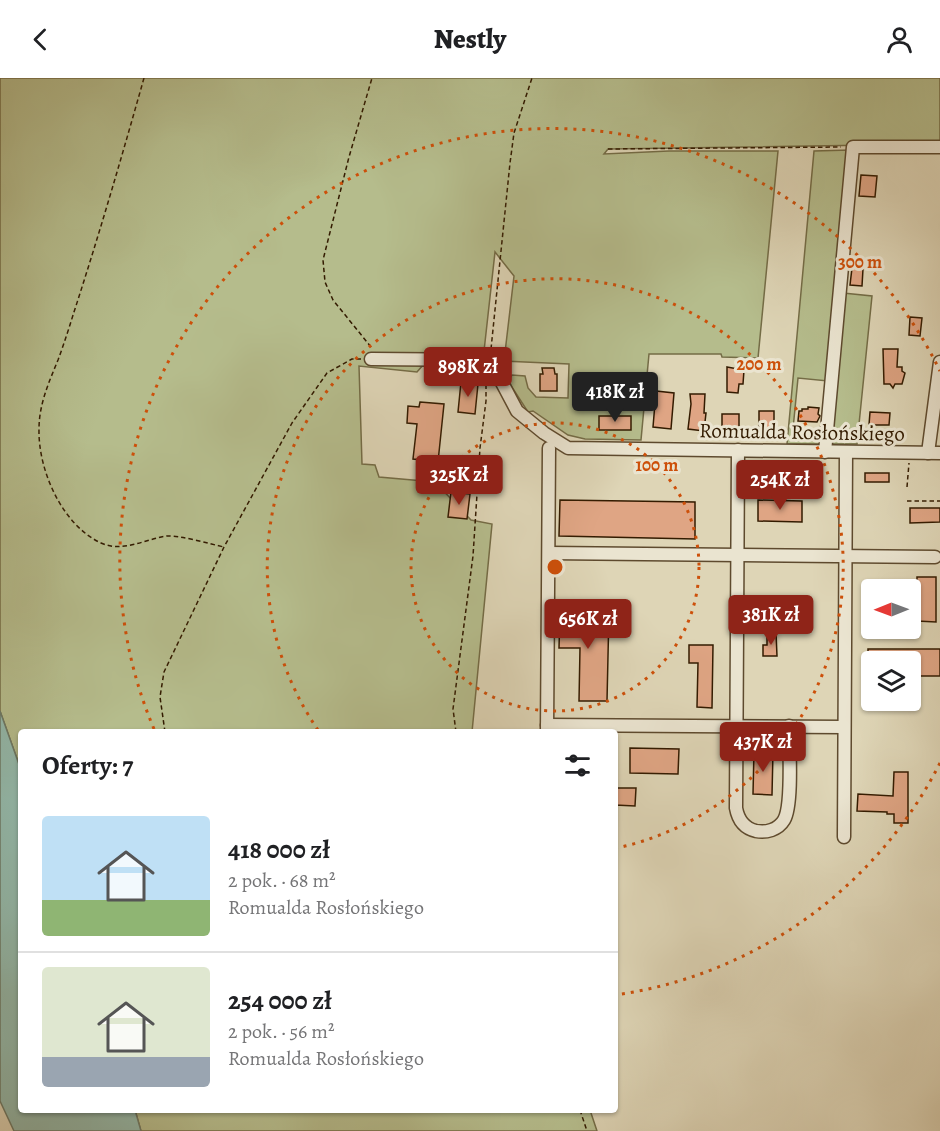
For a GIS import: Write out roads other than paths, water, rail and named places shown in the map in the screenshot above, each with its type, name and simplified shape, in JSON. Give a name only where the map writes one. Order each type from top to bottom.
[{"type":"street","points":[[825,452],[853,147],[940,147]]},
{"type":"street","name":"Romualda Rosłońskiego","points":[[371,353],[486,360],[517,411],[544,433],[568,448],[934,453]]},
{"type":"street","points":[[934,453],[940,362]]},
{"type":"street","points":[[549,448],[547,728],[844,727]]},
{"type":"street","points":[[738,450],[736,807],[738,816],[745,827],[751,830],[766,832],[780,825],[788,812],[789,726]]},
{"type":"street","points":[[843,837],[846,452]]},
{"type":"street","points":[[549,553],[935,557]]}]
